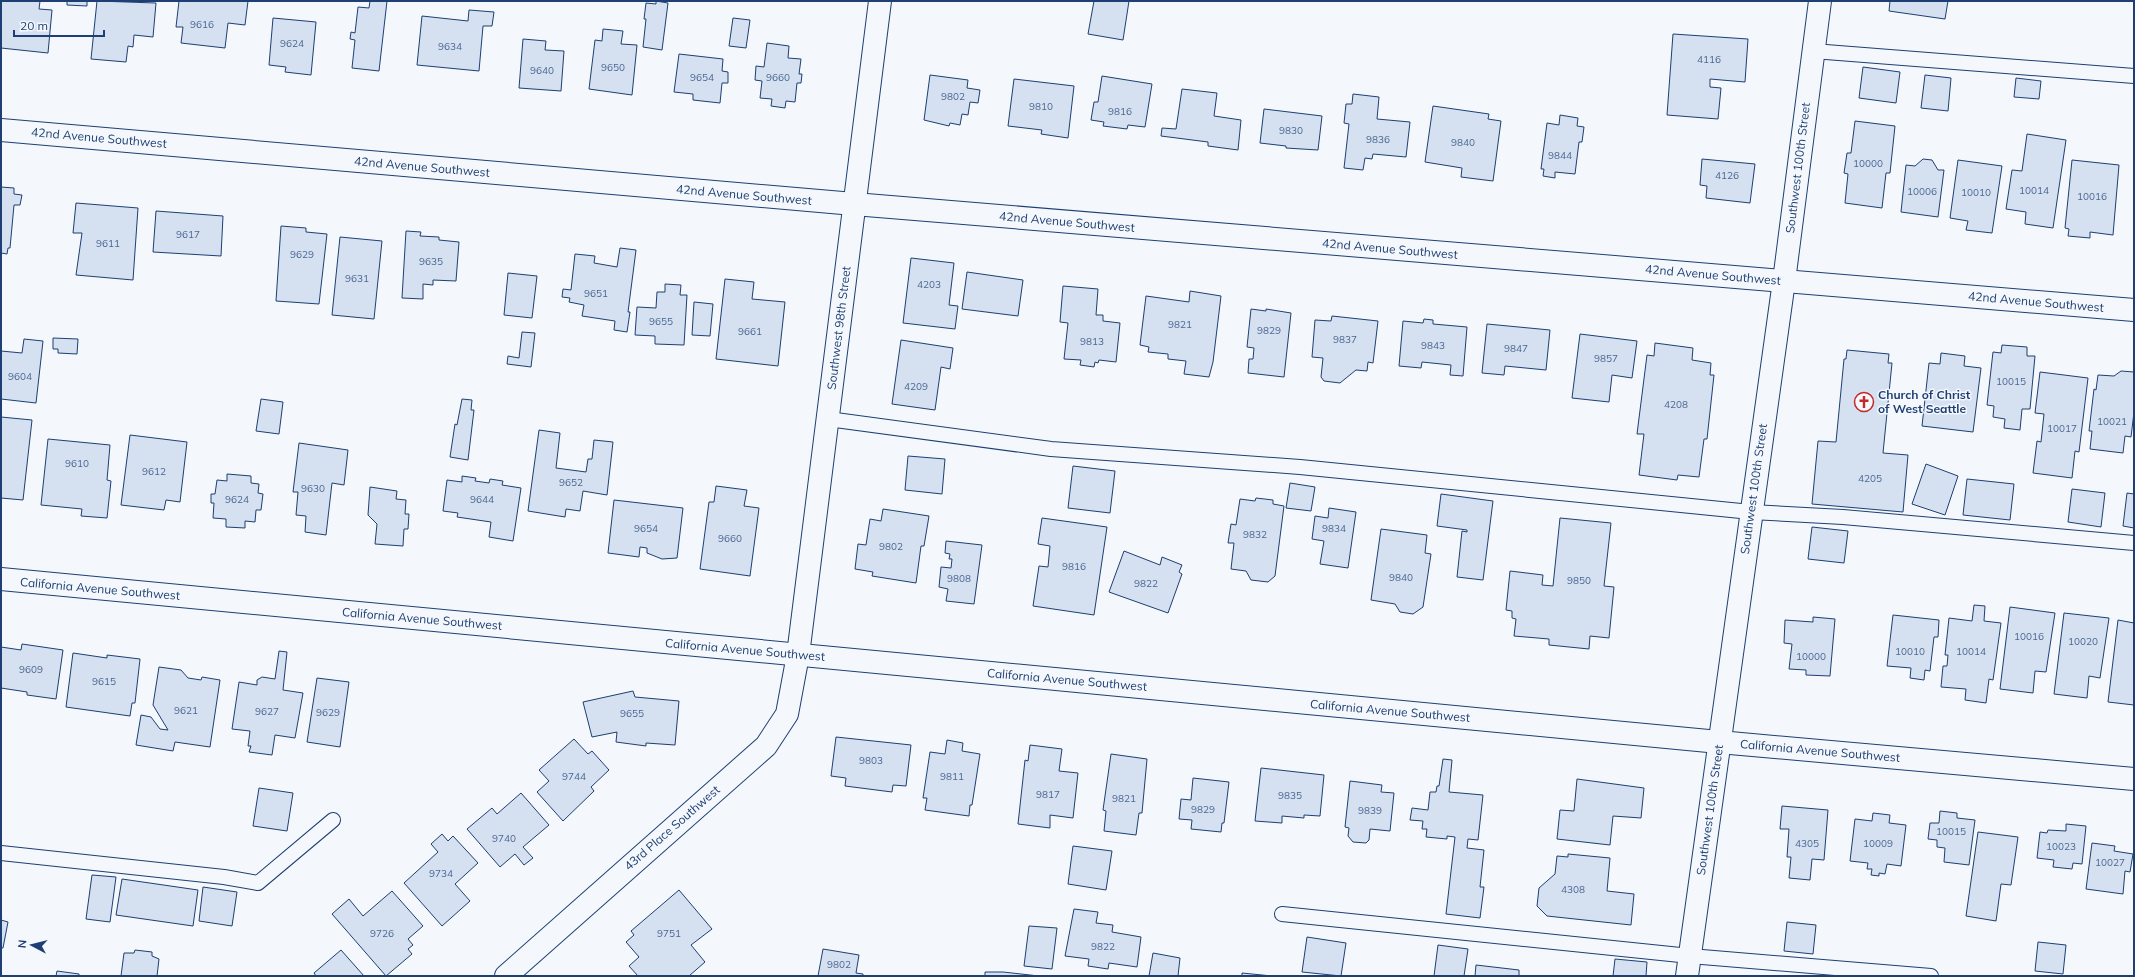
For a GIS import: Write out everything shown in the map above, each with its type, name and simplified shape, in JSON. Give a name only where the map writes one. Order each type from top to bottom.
[{"type":"street","name":"Southwest 98th Street","points":[[798,655],[880,1]]},
{"type":"street","name":"Southwest 100th Street","points":[[1688,966],[1784,281],[1820,1]]},
{"type":"street","name":"42nd Avenue Southwest","points":[[1,130],[854,204],[2134,310]]},
{"type":"street","name":"California Avenue Southwest","points":[[1,580],[1719,742],[2134,779]]},
{"type":"street","name":"43rd Place Southwest","points":[[506,976],[766,746],[787,714],[798,655]]},
{"type":"lane","points":[[1813,51],[2134,76]]},
{"type":"lane","points":[[828,419],[1051,449],[1300,467],[1751,512],[1843,517],[2134,543]]},
{"type":"lane","points":[[1,853],[224,877],[258,883],[333,820]]},
{"type":"lane","points":[[1282,914],[1688,966],[1931,976]]},
{"type":"building","points":[[1,1],[40,1],[39,9],[52,10],[48,53],[1,48]]},
{"type":"building","points":[[67,1],[87,1],[87,6],[67,5]]},
{"type":"building","points":[[97,1],[156,3],[153,37],[134,35],[133,47],[128,46],[126,62],[91,59]]},
{"type":"building","points":[[179,1],[248,1],[245,25],[228,23],[225,48],[181,43],[183,27],[176,27]]},
{"type":"building","points":[[370,1],[387,1],[379,71],[352,68],[355,40],[350,39],[351,32],[355,33],[358,7],[369,8]]},
{"type":"building","points":[[656,1],[668,3],[662,50],[643,47],[646,3],[656,4]]},
{"type":"building","points":[[1094,1],[1129,1],[1123,40],[1088,34]]},
{"type":"building","points":[[1890,1],[1948,1],[1945,19],[1889,11]]},
{"type":"building","points":[[469,10],[494,12],[492,26],[483,26],[479,71],[417,65],[422,16],[468,21]]},
{"type":"building","points":[[273,18],[316,22],[311,75],[285,72],[286,67],[269,65]]},
{"type":"building","points":[[733,18],[750,20],[746,48],[729,46]]},
{"type":"building","points":[[603,29],[623,31],[621,44],[637,45],[632,95],[589,89],[595,40],[602,41]]},
{"type":"building","points":[[1673,34],[1748,39],[1745,82],[1710,79],[1710,87],[1721,88],[1718,119],[1667,115]]},
{"type":"building","points":[[523,39],[546,41],[545,50],[564,51],[561,91],[519,88]]},
{"type":"building","points":[[767,43],[789,46],[788,58],[801,59],[799,74],[802,74],[801,83],[797,83],[795,102],[786,101],[785,108],[771,106],[772,99],[760,98],[762,81],[755,80],[756,66],[764,67]]},
{"type":"building","points":[[679,54],[723,59],[722,71],[728,72],[728,83],[722,83],[720,103],[693,100],[693,94],[674,92]]},
{"type":"building","points":[[1863,67],[1900,72],[1896,103],[1859,98]]},
{"type":"building","points":[[930,75],[968,80],[967,88],[980,90],[978,103],[970,102],[968,115],[962,114],[960,125],[950,123],[949,126],[924,120]]},
{"type":"building","points":[[1925,75],[1951,78],[1948,111],[1921,108]]},
{"type":"building","points":[[1102,76],[1152,84],[1145,127],[1128,125],[1127,129],[1103,126],[1104,122],[1091,120],[1094,102],[1098,102]]},
{"type":"building","points":[[2016,78],[2041,81],[2039,99],[2014,97]]},
{"type":"building","points":[[1014,79],[1074,86],[1068,138],[1041,134],[1042,130],[1008,126]]},
{"type":"building","points":[[1182,89],[1217,93],[1214,116],[1241,120],[1238,150],[1208,146],[1208,142],[1161,136],[1162,128],[1176,129]]},
{"type":"building","points":[[1353,94],[1379,97],[1377,119],[1410,122],[1406,157],[1373,154],[1372,159],[1365,158],[1363,170],[1344,168],[1349,124],[1344,123],[1346,104],[1352,104]]},
{"type":"building","points":[[1433,106],[1489,114],[1488,119],[1501,121],[1493,181],[1461,177],[1462,168],[1425,162]]},
{"type":"building","points":[[1264,109],[1322,116],[1318,150],[1286,148],[1286,146],[1260,143]]},
{"type":"building","points":[[1560,115],[1578,118],[1577,126],[1584,127],[1582,142],[1579,142],[1575,174],[1555,172],[1555,178],[1543,176],[1544,169],[1541,169],[1547,123],[1559,125]]},
{"type":"building","points":[[1855,121],[1895,126],[1890,173],[1886,173],[1882,208],[1845,203],[1848,174],[1844,173],[1847,153],[1851,153]]},
{"type":"building","points":[[2027,134],[2066,140],[2053,228],[2025,224],[2026,212],[2006,209],[2012,170],[2022,171]]},
{"type":"building","points":[[1702,159],[1755,164],[1750,203],[1706,198],[1707,186],[1700,185]]},
{"type":"building","points":[[1923,159],[1932,160],[1938,170],[1944,170],[1938,217],[1901,212],[1906,165],[1915,166]]},
{"type":"building","points":[[1958,160],[2002,166],[1992,233],[1966,230],[1968,221],[1950,218]]},
{"type":"building","points":[[2072,160],[2119,165],[2113,235],[2090,232],[2090,238],[2068,236],[2069,229],[2065,228]]},
{"type":"building","points":[[1,187],[14,188],[14,194],[22,195],[20,205],[14,205],[10,248],[8,248],[7,254],[1,253]]},
{"type":"building","points":[[76,203],[138,208],[133,280],[76,275],[82,233],[73,233]]},
{"type":"building","points":[[156,211],[223,216],[221,256],[153,252]]},
{"type":"building","points":[[281,226],[306,228],[306,232],[327,234],[319,304],[276,301]]},
{"type":"building","points":[[406,231],[421,232],[420,236],[439,237],[439,240],[459,242],[456,281],[433,280],[433,285],[423,284],[423,299],[402,298]]},
{"type":"building","points":[[340,237],[382,241],[374,319],[332,315]]},
{"type":"building","points":[[620,248],[636,250],[627,332],[614,330],[615,321],[582,316],[584,305],[569,302],[570,298],[562,297],[563,289],[571,290],[575,254],[595,256],[594,263],[617,267]]},
{"type":"building","points":[[911,258],[954,263],[949,305],[958,306],[955,329],[903,323]]},
{"type":"building","points":[[967,272],[1023,280],[1018,316],[962,309]]},
{"type":"building","points":[[508,273],[537,276],[532,318],[504,315]]},
{"type":"building","points":[[725,279],[754,282],[752,299],[785,302],[778,366],[716,359]]},
{"type":"building","points":[[665,284],[681,285],[680,295],[687,295],[684,345],[655,344],[655,336],[635,335],[637,307],[656,308],[657,292],[665,292]]},
{"type":"building","points":[[1063,286],[1098,289],[1096,315],[1103,315],[1103,321],[1120,323],[1116,362],[1099,360],[1098,363],[1095,362],[1094,367],[1080,365],[1081,360],[1064,359],[1068,323],[1060,322]]},
{"type":"building","points":[[1190,291],[1221,296],[1213,362],[1209,377],[1184,374],[1186,361],[1168,359],[1168,354],[1148,352],[1149,347],[1140,345],[1146,296],[1189,302]]},
{"type":"building","points":[[694,302],[713,304],[710,336],[692,335]]},
{"type":"building","points":[[1251,309],[1266,311],[1266,309],[1291,313],[1284,377],[1248,373],[1249,359],[1253,359],[1254,348],[1247,347]]},
{"type":"building","points":[[1332,316],[1378,321],[1373,363],[1368,362],[1367,371],[1356,370],[1340,383],[1324,381],[1321,377],[1323,358],[1312,357],[1315,320],[1331,321]]},
{"type":"building","points":[[1424,319],[1433,320],[1433,324],[1467,327],[1463,376],[1450,375],[1451,365],[1422,362],[1421,368],[1399,366],[1403,321],[1423,323]]},
{"type":"building","points":[[1487,324],[1550,330],[1546,370],[1505,366],[1504,375],[1482,373]]},
{"type":"building","points":[[522,332],[535,333],[531,367],[507,364],[508,356],[519,358]]},
{"type":"building","points":[[1580,334],[1637,341],[1632,378],[1612,375],[1609,402],[1572,398]]},
{"type":"building","points":[[53,338],[78,339],[77,354],[58,353],[58,349],[53,349]]},
{"type":"building","points":[[24,339],[43,341],[36,403],[1,399],[1,351],[22,353]]},
{"type":"building","points":[[901,340],[953,348],[950,369],[941,367],[935,410],[892,404]]},
{"type":"building","points":[[1655,343],[1693,348],[1692,360],[1711,363],[1710,375],[1714,375],[1707,439],[1704,439],[1699,477],[1678,475],[1677,480],[1639,475],[1644,434],[1637,434],[1647,355],[1654,356]]},
{"type":"building","points":[[2002,345],[2027,347],[2027,356],[2035,356],[2030,409],[2022,409],[2020,430],[2004,428],[2005,419],[1993,417],[1994,406],[1987,405],[1993,352],[2001,353]]},
{"type":"building","name":"Church of Christ of West Seattle","points":[[1847,350],[1889,354],[1888,363],[1892,363],[1883,453],[1908,455],[1903,512],[1812,504],[1818,441],[1836,442],[1844,359],[1846,359]]},
{"type":"building","points":[[1941,353],[1965,356],[1964,366],[1981,368],[1973,432],[1922,426],[1929,363],[1940,364]]},
{"type":"building","points":[[2121,371],[2134,372],[2134,412],[2131,437],[2125,436],[2123,453],[2090,449],[2092,431],[2089,431],[2094,389],[2096,390],[2098,375],[2114,376]]},
{"type":"building","points":[[2040,372],[2088,378],[2079,452],[2075,451],[2072,478],[2033,473],[2037,441],[2041,442],[2044,414],[2035,413]]},
{"type":"building","points":[[261,399],[283,402],[279,434],[256,431]]},
{"type":"building","points":[[462,399],[472,400],[471,410],[474,410],[468,460],[450,457],[455,424],[457,425]]},
{"type":"building","points":[[1,417],[32,420],[23,500],[1,498]]},
{"type":"building","points":[[539,430],[560,433],[556,468],[586,472],[588,459],[592,459],[594,440],[613,442],[607,495],[583,491],[580,511],[566,509],[565,517],[528,511]]},
{"type":"building","points":[[130,435],[187,442],[180,502],[166,500],[164,510],[121,505]]},
{"type":"building","points":[[48,439],[110,445],[107,480],[111,481],[107,518],[81,516],[82,509],[41,505]]},
{"type":"building","points":[[299,443],[348,450],[344,485],[332,483],[326,535],[305,532],[306,516],[296,515],[298,492],[293,492]]},
{"type":"building","points":[[908,456],[945,459],[942,494],[905,490]]},
{"type":"building","points":[[1926,464],[1958,476],[1945,515],[1912,504]]},
{"type":"building","points":[[1073,466],[1115,471],[1110,513],[1068,508]]},
{"type":"building","points":[[227,474],[251,476],[251,483],[259,484],[258,493],[263,494],[261,510],[256,510],[255,522],[245,521],[245,528],[226,527],[226,519],[213,518],[214,503],[211,503],[211,494],[215,494],[217,480],[227,481]]},
{"type":"building","points":[[462,476],[476,478],[475,481],[489,483],[490,479],[503,481],[502,485],[521,488],[513,541],[489,537],[491,522],[457,517],[458,513],[443,511],[447,480],[462,482]]},
{"type":"building","points":[[1967,479],[2014,484],[2010,520],[1963,515]]},
{"type":"building","points":[[1290,483],[1315,487],[1311,511],[1286,508]]},
{"type":"building","points":[[716,486],[747,490],[744,506],[759,508],[750,576],[700,569],[709,502],[714,502]]},
{"type":"building","points":[[370,487],[397,491],[396,499],[406,500],[405,514],[409,514],[408,529],[404,529],[403,546],[375,544],[377,524],[368,515]]},
{"type":"building","points":[[2072,489],[2105,493],[2101,527],[2068,522]]},
{"type":"building","points":[[2127,493],[2134,494],[2134,528],[2123,526]]},
{"type":"building","points":[[1441,494],[1493,501],[1483,580],[1457,577],[1462,531],[1467,532],[1467,530],[1437,526]]},
{"type":"building","points":[[1256,498],[1273,500],[1273,504],[1284,506],[1275,576],[1268,582],[1251,580],[1246,571],[1231,569],[1234,543],[1228,543],[1231,524],[1236,525],[1240,499],[1255,501]]},
{"type":"building","points":[[614,500],[683,508],[677,558],[662,559],[647,553],[647,548],[640,547],[639,557],[608,553]]},
{"type":"building","points":[[1329,508],[1356,512],[1348,568],[1320,564],[1324,541],[1312,539],[1315,516],[1328,518]]},
{"type":"building","points":[[883,509],[929,516],[924,546],[921,546],[916,583],[872,576],[873,572],[855,569],[858,544],[866,545],[870,519],[881,521]]},
{"type":"building","points":[[1042,518],[1107,527],[1094,615],[1033,606],[1039,566],[1048,567],[1050,546],[1038,544]]},
{"type":"building","points":[[1560,518],[1611,523],[1604,586],[1614,587],[1609,638],[1590,636],[1589,649],[1549,645],[1549,639],[1514,636],[1516,619],[1512,618],[1512,611],[1506,610],[1510,571],[1543,575],[1542,585],[1553,586]]},
{"type":"building","points":[[1812,527],[1848,531],[1844,563],[1808,559]]},
{"type":"building","points":[[1381,529],[1427,535],[1425,553],[1431,554],[1423,607],[1413,614],[1400,612],[1395,604],[1371,600]]},
{"type":"building","points":[[946,541],[982,545],[974,604],[946,601],[948,589],[939,587],[941,567],[951,568],[952,559],[949,559],[950,554],[945,553]]},
{"type":"building","points":[[1124,551],[1160,565],[1162,557],[1182,565],[1179,572],[1182,574],[1168,613],[1109,592]]},
{"type":"building","points":[[1974,605],[1985,606],[1984,621],[2001,623],[1993,680],[1989,679],[1986,703],[1965,700],[1966,689],[1941,687],[1943,666],[1947,666],[1948,655],[1945,655],[1949,618],[1972,621]]},
{"type":"building","points":[[2010,607],[2055,613],[2046,672],[2035,671],[2033,693],[2000,689]]},
{"type":"building","points":[[2064,613],[2109,618],[2100,678],[2089,676],[2087,698],[2054,694]]},
{"type":"building","points":[[1893,615],[1939,620],[1938,637],[1934,637],[1930,671],[1925,670],[1924,680],[1910,678],[1911,668],[1887,666]]},
{"type":"building","points":[[1813,617],[1835,619],[1830,676],[1806,675],[1806,670],[1789,669],[1792,644],[1784,643],[1785,620],[1813,622]]},
{"type":"building","points":[[2118,620],[2134,623],[2134,705],[2108,702]]},
{"type":"building","points":[[22,644],[63,650],[56,699],[27,695],[27,692],[1,688],[1,647],[21,650]]},
{"type":"building","points":[[279,651],[287,652],[283,690],[303,693],[295,738],[275,735],[272,755],[249,752],[251,746],[248,746],[250,731],[232,729],[239,682],[257,685],[257,680],[262,677],[275,679]]},
{"type":"building","points":[[73,653],[107,658],[107,655],[140,659],[135,703],[132,703],[130,716],[66,707]]},
{"type":"building","points":[[159,667],[181,670],[188,678],[201,680],[202,677],[220,680],[210,747],[175,742],[173,751],[136,745],[141,715],[151,717],[160,729],[168,730],[153,705]]},
{"type":"building","points":[[317,678],[349,682],[340,747],[307,742]]},
{"type":"building","points":[[633,691],[635,697],[679,701],[675,745],[646,743],[646,746],[616,742],[617,732],[592,737],[583,702]]},
{"type":"building","points":[[836,737],[911,745],[906,786],[893,785],[892,792],[845,786],[846,778],[831,776]]},
{"type":"building","points":[[574,739],[588,754],[592,751],[609,770],[591,787],[594,791],[563,821],[537,792],[549,781],[539,770]]},
{"type":"building","points":[[947,740],[963,743],[962,751],[980,754],[969,816],[925,810],[927,798],[923,798],[930,752],[945,754]]},
{"type":"building","points":[[1030,745],[1062,749],[1059,771],[1078,773],[1073,818],[1050,815],[1050,828],[1018,824],[1025,760],[1028,761]]},
{"type":"building","points":[[1111,754],[1147,759],[1142,813],[1139,813],[1136,835],[1104,831],[1106,811],[1103,810]]},
{"type":"building","points":[[1443,759],[1452,760],[1449,792],[1483,795],[1478,840],[1468,839],[1467,848],[1484,850],[1480,887],[1484,887],[1480,918],[1446,914],[1455,837],[1447,836],[1447,839],[1426,837],[1427,829],[1422,829],[1423,821],[1410,820],[1412,808],[1428,810],[1430,792],[1436,792],[1437,786],[1439,786]]},
{"type":"building","points":[[1261,768],[1324,775],[1320,816],[1304,815],[1304,818],[1282,816],[1282,823],[1255,821]]},
{"type":"building","points":[[1193,778],[1229,782],[1224,823],[1222,823],[1221,832],[1191,829],[1192,820],[1179,819],[1181,799],[1191,800]]},
{"type":"building","points":[[1577,779],[1644,788],[1641,818],[1613,816],[1610,845],[1557,839],[1560,810],[1574,811]]},
{"type":"building","points":[[1350,781],[1382,785],[1381,792],[1394,793],[1390,831],[1370,829],[1369,840],[1366,843],[1353,842],[1348,836],[1349,828],[1345,827]]},
{"type":"building","points":[[259,788],[293,793],[287,831],[253,826]]},
{"type":"building","points":[[521,793],[549,825],[523,847],[533,858],[524,865],[515,854],[500,867],[467,829],[492,808],[497,814]]},
{"type":"building","points":[[1782,806],[1828,810],[1824,860],[1812,859],[1810,880],[1789,878],[1791,857],[1787,857],[1789,829],[1780,829]]},
{"type":"building","points":[[1940,811],[1957,813],[1957,818],[1975,820],[1969,865],[1944,862],[1945,848],[1937,847],[1937,840],[1928,839],[1930,823],[1939,823]]},
{"type":"building","points":[[1873,813],[1890,815],[1889,823],[1906,825],[1901,866],[1887,864],[1885,874],[1879,873],[1879,876],[1871,875],[1872,869],[1867,869],[1868,863],[1850,861],[1855,819],[1872,821]]},
{"type":"building","points":[[2066,824],[2086,826],[2082,864],[2073,863],[2072,869],[2053,867],[2054,860],[2037,858],[2040,832],[2047,833],[2048,830],[2066,831]]},
{"type":"building","points":[[1978,832],[2018,837],[2011,885],[2001,884],[1996,921],[1966,916]]},
{"type":"building","points":[[442,834],[448,841],[453,836],[478,863],[455,884],[470,901],[442,926],[404,883],[438,852],[431,844]]},
{"type":"building","points":[[2092,843],[2115,846],[2114,851],[2133,854],[2130,872],[2125,871],[2123,894],[2086,889]]},
{"type":"building","points":[[1073,846],[1112,851],[1106,890],[1068,884]]},
{"type":"building","points":[[1568,854],[1610,858],[1607,891],[1634,894],[1631,925],[1547,916],[1537,906],[1539,888],[1555,874],[1557,856],[1568,857]]},
{"type":"building","points":[[92,875],[116,877],[110,922],[86,919]]},
{"type":"building","points":[[122,879],[198,890],[193,926],[116,915]]},
{"type":"building","points":[[203,887],[237,892],[232,926],[199,921]]},
{"type":"building","points":[[679,890],[712,929],[691,945],[705,962],[689,976],[638,976],[629,966],[639,957],[626,942],[634,935],[631,931]]},
{"type":"building","points":[[392,891],[423,926],[408,939],[413,945],[408,949],[412,954],[386,976],[332,914],[349,899],[363,916]]},
{"type":"building","points":[[1074,909],[1098,912],[1096,923],[1113,925],[1112,932],[1141,937],[1137,967],[1109,963],[1108,969],[1088,966],[1089,959],[1065,956]]},
{"type":"building","points":[[1,920],[8,922],[3,948],[1,948]]},
{"type":"building","points":[[1787,922],[1816,925],[1813,954],[1784,951]]},
{"type":"building","points":[[1029,926],[1057,928],[1052,969],[1024,966]]},
{"type":"building","points":[[1307,937],[1346,943],[1341,976],[1302,972]]},
{"type":"building","points":[[2038,942],[2066,945],[2063,974],[2035,971]]},
{"type":"building","points":[[1438,945],[1468,949],[1464,976],[1434,976]]},
{"type":"building","points":[[823,949],[859,955],[856,973],[863,974],[863,976],[818,976]]},
{"type":"building","points":[[135,950],[152,952],[152,956],[159,959],[157,976],[121,976],[124,953],[134,953]]},
{"type":"building","points":[[341,950],[364,976],[316,976],[314,973]]},
{"type":"building","points":[[1153,953],[1180,958],[1178,976],[1149,976]]},
{"type":"building","points":[[1615,959],[1647,962],[1646,976],[1613,976]]},
{"type":"building","points":[[1476,965],[1519,970],[1519,976],[1475,976]]},
{"type":"building","points":[[57,971],[79,974],[79,976],[56,976]]},
{"type":"building","points":[[985,972],[1003,972],[1039,976],[985,976]]},
{"type":"building","points":[[1242,973],[1272,976],[1242,976]]},
{"type":"place","name":"Church of Christ of West Seattle","points":[[1864,402]]}]
